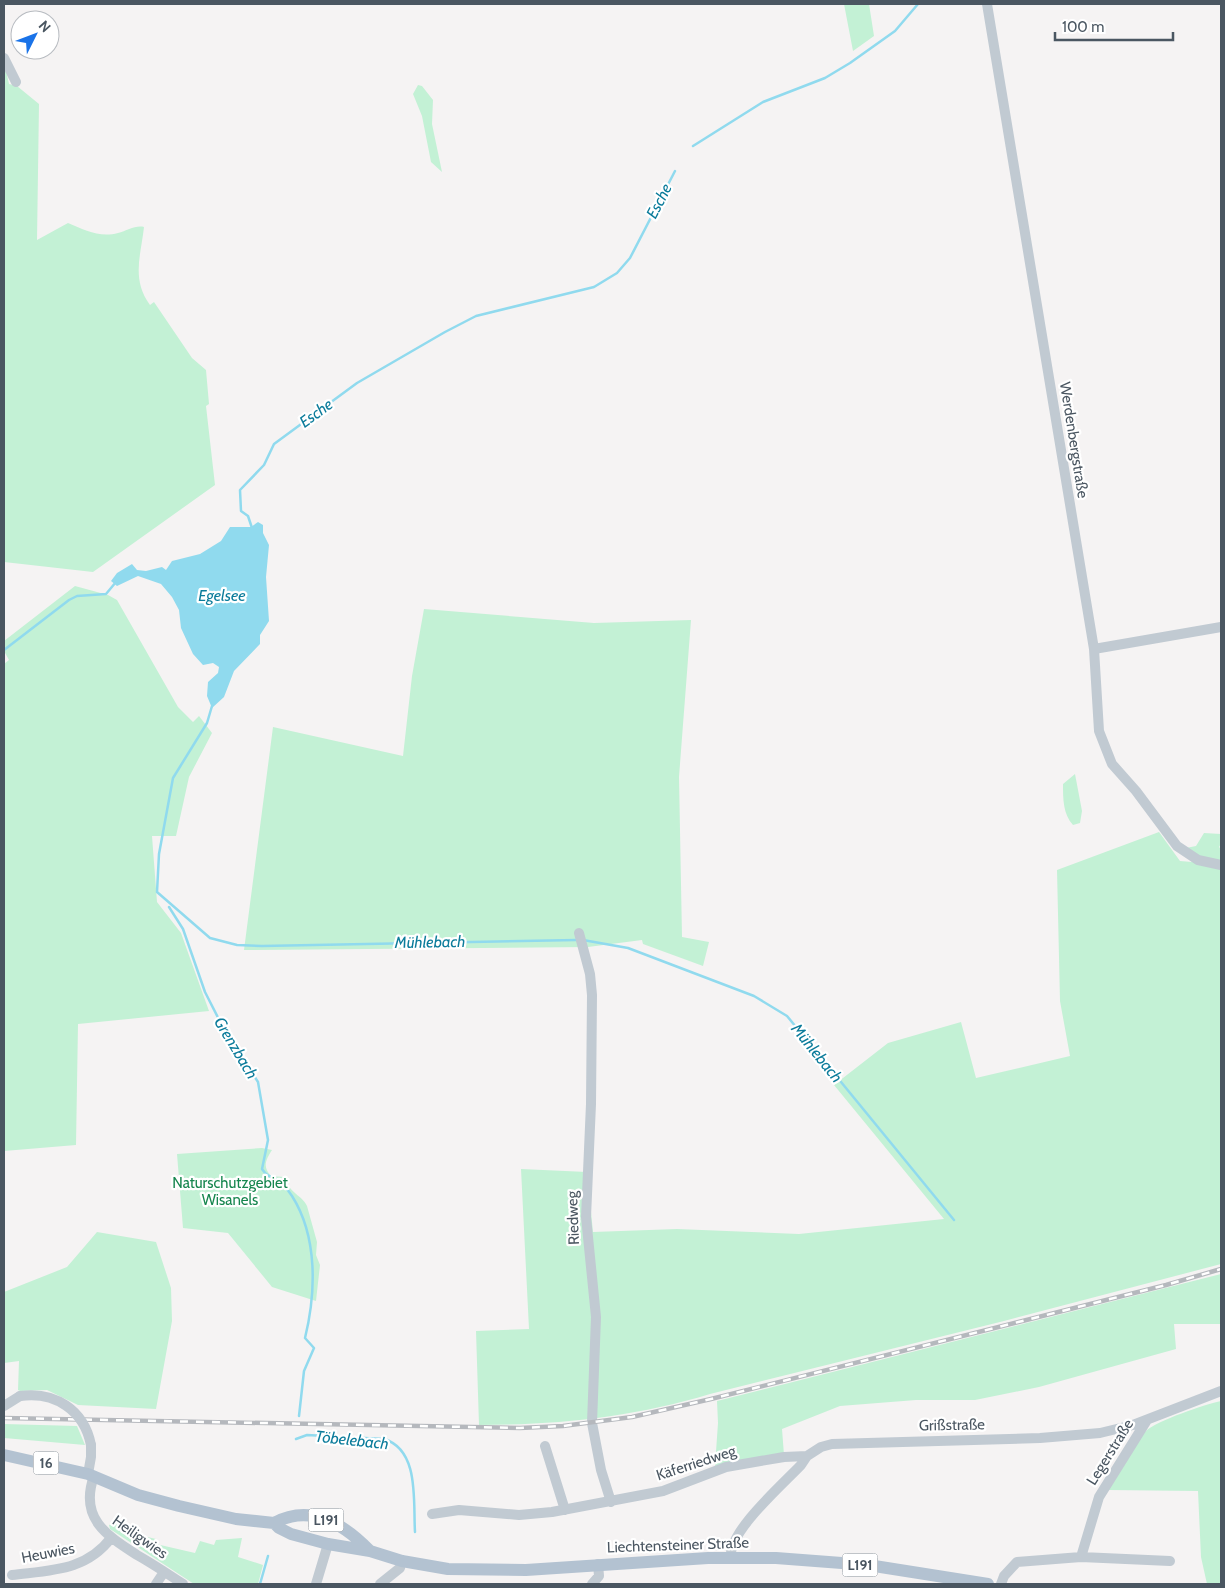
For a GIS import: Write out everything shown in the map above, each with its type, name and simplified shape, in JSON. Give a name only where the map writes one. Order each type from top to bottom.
[{"type":"main road","name":"16","points":[[4,1455],[91,1475],[138,1495],[179,1506],[236,1520],[274,1523]]},
{"type":"main road","name":"Liechtensteiner Straße","points":[[370,1551],[355,1536],[337,1523],[302,1514],[274,1523],[278,1528],[291,1534],[328,1544],[370,1551],[402,1561],[469,1570],[526,1570],[731,1557],[842,1562],[988,1584]]},
{"type":"street","name":"Werdenbergstraße","points":[[987,4],[1094,649],[1099,731],[1112,764],[1136,791],[1177,846],[1198,860],[1221,865]]},
{"type":"street","points":[[4,58],[16,82]]},
{"type":"street","points":[[1094,649],[1221,627]]},
{"type":"street","name":"Riedweg","points":[[580,938],[590,974],[592,1004],[591,1104],[586,1217],[596,1317],[592,1423],[601,1470],[611,1502]]},
{"type":"street","name":"Grißstraße","points":[[731,1557],[730,1549],[747,1524],[807,1456],[821,1447],[832,1444],[1065,1437],[1100,1433],[1147,1420],[1221,1391]]},
{"type":"street","name":"Heiligwies","points":[[4,1406],[20,1396],[44,1395],[64,1403],[84,1426],[91,1445],[89,1499],[91,1509],[99,1526],[111,1538],[183,1584]]},
{"type":"street","name":"Legerstraße","points":[[1081,1556],[1099,1497],[1147,1420]]},
{"type":"street","points":[[545,1446],[565,1510]]},
{"type":"street","name":"Käferriedweg","points":[[432,1514],[459,1510],[519,1515],[565,1510],[611,1502],[678,1486],[726,1466],[784,1457],[807,1456]]},
{"type":"street","name":"Heuwies","points":[[12,1575],[59,1569],[84,1562],[102,1550],[111,1538]]},
{"type":"street","points":[[316,1584],[328,1544]]},
{"type":"street","points":[[1001,1584],[1004,1576],[1017,1562],[1081,1556],[1170,1561]]},
{"type":"street","points":[[380,1584],[400,1568],[402,1561]]},
{"type":"street","points":[[592,1584],[599,1576],[598,1564]]},
{"type":"street","points":[[156,1584],[164,1572]]},
{"type":"green space","points":[[844,4],[869,4],[874,36],[853,51]]},
{"type":"green space","points":[[4,62],[9,84],[17,86],[39,104],[37,240],[68,223],[105,235],[144,227],[139,276],[144,295],[150,305],[154,302],[192,358],[206,370],[209,404],[206,406],[215,485],[93,572],[4,562]]},
{"type":"green space","points":[[418,85],[422,86],[433,100],[432,124],[442,172],[431,162],[422,116],[413,94]]},
{"type":"green space","points":[[75,586],[108,595],[117,600],[178,707],[193,722],[199,716],[212,733],[189,777],[176,836],[152,836],[157,902],[181,933],[209,1011],[78,1024],[76,1145],[4,1151],[4,664],[9,660],[4,651],[4,641]]},
{"type":"green space","points":[[424,609],[594,623],[691,620],[679,777],[682,937],[709,942],[703,966],[643,944],[642,940],[588,947],[244,950],[273,727],[403,756],[412,676]]},
{"type":"green space","points":[[1075,774],[1082,811],[1080,823],[1073,825],[1065,811],[1063,784]]},
{"type":"green space","points":[[1159,832],[1180,861],[1192,862],[1186,848],[1196,846],[1204,833],[1221,834],[1221,844],[1219,847],[1221,849],[1221,1264],[1004,1321],[653,1409],[567,1421],[479,1425],[476,1331],[529,1329],[521,1169],[587,1172],[593,1232],[677,1229],[799,1234],[944,1219],[834,1085],[888,1043],[961,1022],[976,1078],[1070,1056],[1060,1001],[1057,870]]},
{"type":"green space","name":"Naturschutzgebiet Wisanels","points":[[262,1148],[272,1150],[266,1163],[271,1176],[284,1177],[289,1187],[307,1206],[317,1242],[316,1255],[320,1265],[316,1301],[272,1287],[228,1233],[183,1228],[177,1154]]},
{"type":"green space","points":[[97,1232],[156,1242],[171,1288],[172,1321],[156,1409],[78,1405],[47,1390],[20,1391],[18,1390],[19,1361],[4,1363],[4,1292],[67,1267]]},
{"type":"green space","points":[[1221,1274],[1221,1324],[1174,1324],[1176,1349],[1039,1387],[975,1400],[916,1400],[840,1406],[782,1429],[784,1455],[715,1466],[718,1423],[717,1401]]},
{"type":"green space","points":[[1221,1401],[1221,1584],[1207,1584],[1201,1557],[1198,1491],[1108,1490],[1130,1452],[1151,1427],[1193,1409]]},
{"type":"green space","points":[[4,1424],[77,1426],[85,1445],[4,1438]]},
{"type":"green space","points":[[114,1523],[119,1526],[118,1530],[156,1539],[156,1544],[195,1553],[200,1541],[214,1545],[216,1540],[242,1538],[238,1557],[263,1565],[258,1584],[194,1584],[110,1529],[109,1525]]},
{"type":"water","name":"Egelsee","points":[[258,522],[263,525],[263,533],[269,545],[266,577],[269,621],[260,635],[260,644],[234,671],[224,697],[212,708],[207,696],[208,682],[218,673],[219,667],[213,663],[203,665],[193,654],[181,628],[179,610],[172,597],[161,584],[138,576],[117,586],[111,581],[117,573],[132,564],[137,570],[146,571],[162,567],[166,570],[172,561],[200,554],[221,541],[230,527],[251,527]]},
{"type":"waterway","name":"Esche","points":[[693,146],[763,102],[825,78],[850,63],[895,31],[918,4]]},
{"type":"waterway","name":"Esche","points":[[252,528],[248,516],[241,511],[240,490],[264,465],[274,444],[357,383],[476,316],[594,287],[617,273],[630,258],[675,171]]},
{"type":"waterway","name":"Esche","points":[[4,650],[69,600],[77,596],[106,594],[116,582]]},
{"type":"waterway","name":"Mühlebach","points":[[212,706],[207,723],[173,778],[159,854],[157,892],[210,938],[237,945],[262,946],[577,940]]},
{"type":"waterway","name":"Grenzbach","points":[[169,907],[183,929],[205,992],[235,1051],[258,1082],[268,1140],[262,1169],[268,1175],[280,1181],[286,1188],[292,1196],[307,1229],[313,1284],[305,1338],[314,1348],[304,1371],[299,1416]]},
{"type":"waterway","name":"Mühlebach","points":[[583,940],[628,948],[754,996],[787,1016],[954,1220]]},
{"type":"waterway","name":"Töbelebach","points":[[296,1439],[307,1435],[384,1439],[396,1445],[404,1454],[412,1478],[415,1532]]},
{"type":"waterway","name":"Grenzbach","points":[[260,1584],[268,1556]]},
{"type":"railway","points":[[4,1418],[520,1428],[563,1426],[632,1417],[711,1399],[1166,1285],[1221,1269]]}]
